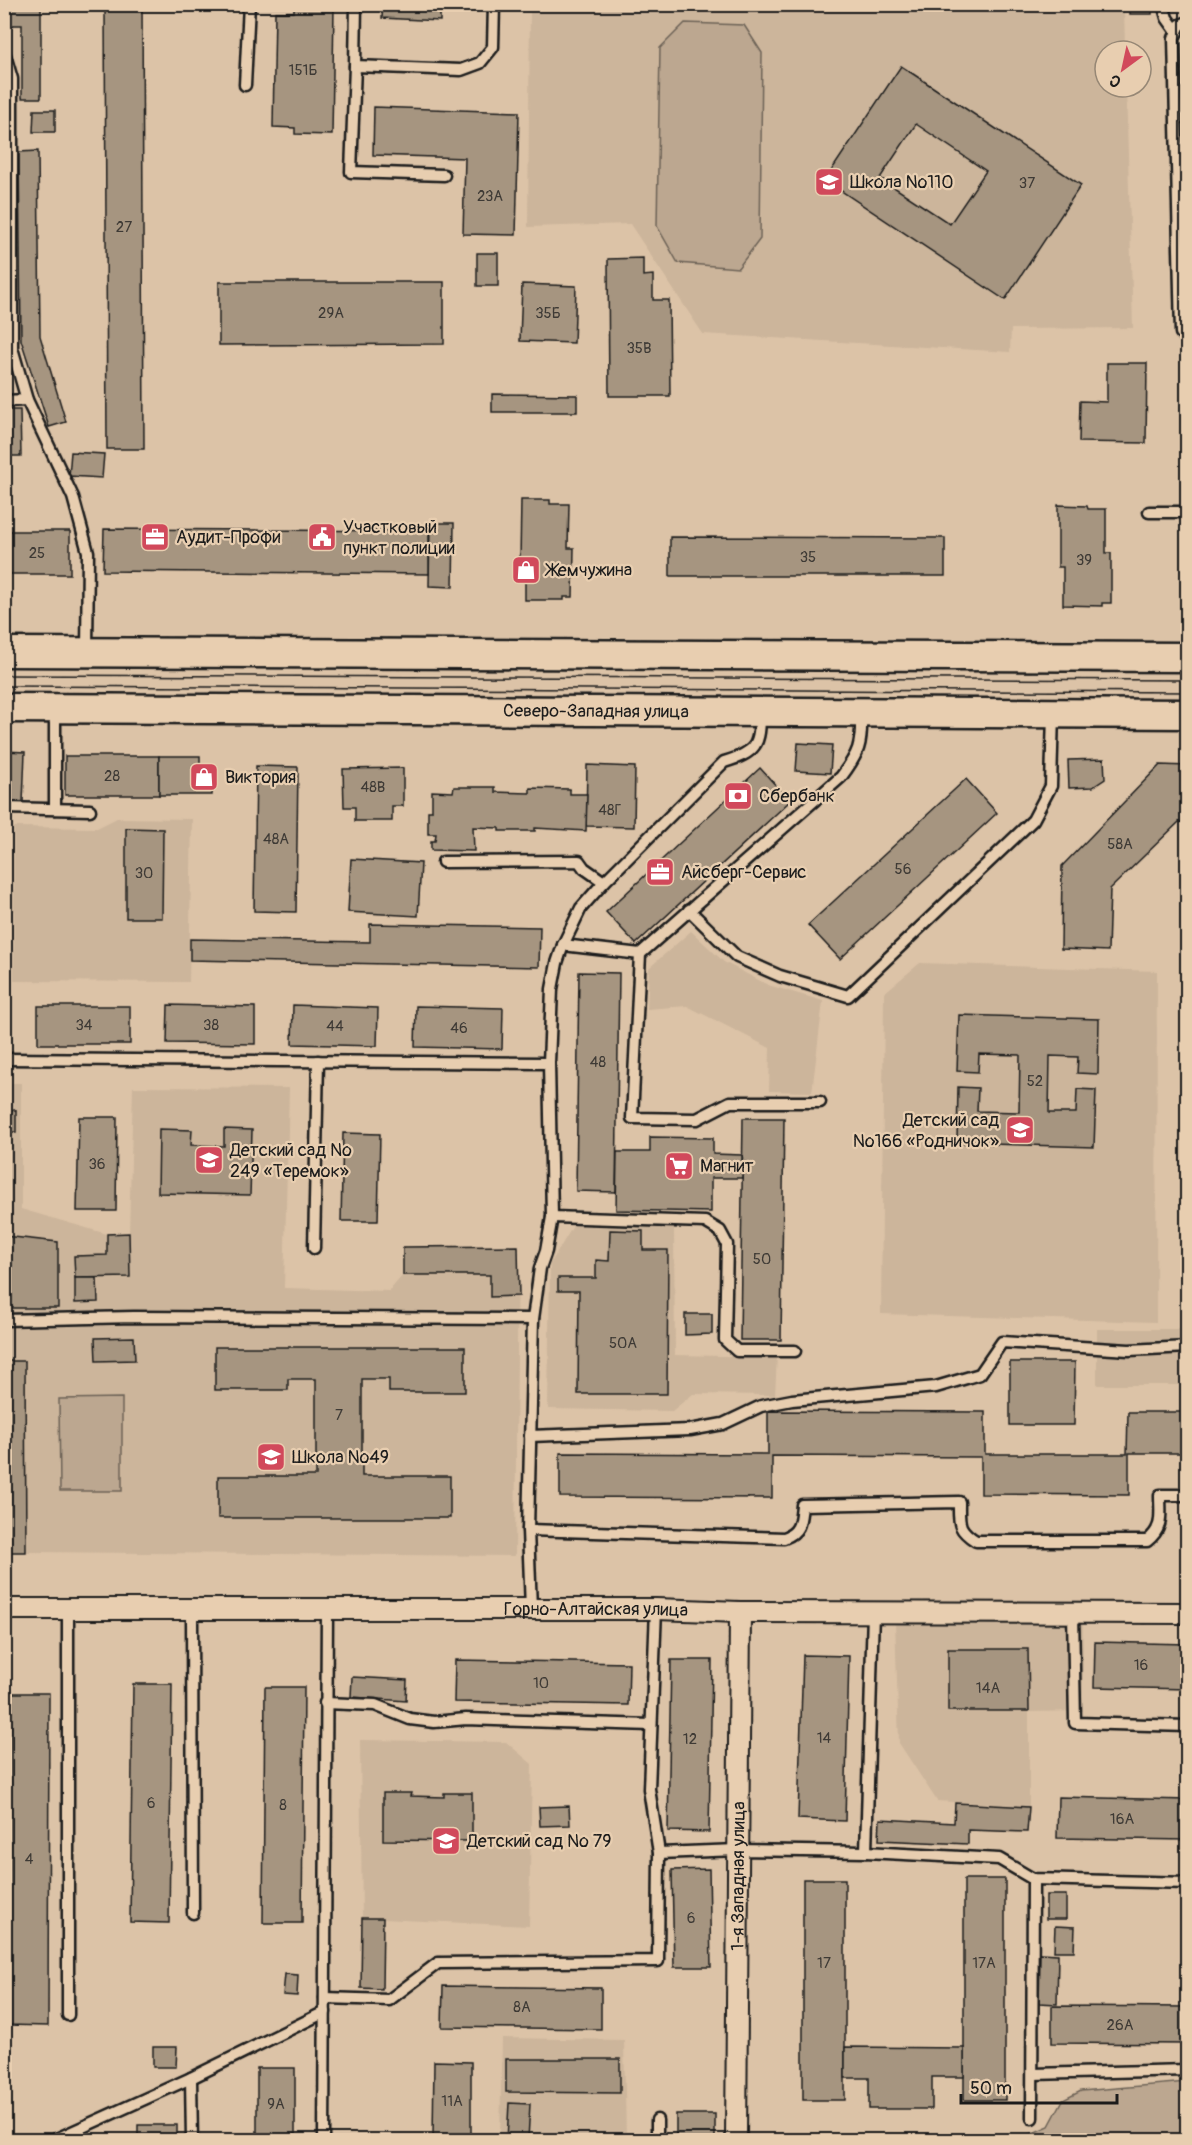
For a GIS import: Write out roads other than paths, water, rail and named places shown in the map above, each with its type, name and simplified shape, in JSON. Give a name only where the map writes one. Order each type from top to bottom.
[{"type":"main road","points":[[4,652],[1188,657]]},
{"type":"main road","name":"Северо-Западная улица","points":[[4,708],[1188,714]]},
{"type":"street","name":"Горно-Алтайская улица","points":[[4,1609],[656,1609],[740,1612],[1188,1613]]},
{"type":"street","name":"1-я Западная улица","points":[[736,2140],[740,1612]]},
{"type":"lane","points":[[244,85],[249,4]]},
{"type":"lane","points":[[356,4],[351,172],[444,175]]},
{"type":"lane","points":[[355,66],[461,70],[480,63],[492,47],[494,4]]},
{"type":"lane","points":[[1163,4],[1167,18],[1177,32]]},
{"type":"lane","points":[[1188,22],[1180,25],[1174,38],[1181,333],[1188,340]]},
{"type":"lane","points":[[4,52],[12,79],[8,348],[27,400],[73,497],[88,552],[87,653]]},
{"type":"lane","points":[[4,401],[27,400]]},
{"type":"lane","points":[[1149,512],[1188,512]]},
{"type":"lane","points":[[55,709],[55,809]]},
{"type":"lane","points":[[531,1609],[528,1530],[533,1319],[540,1268],[550,1235],[552,1217],[549,1063],[552,988],[563,945],[581,908],[724,762],[738,758],[754,746],[760,736],[760,712]]},
{"type":"lane","points":[[820,1102],[730,1102],[697,1119],[632,1118],[640,954],[841,777],[855,758],[861,738],[861,712]]},
{"type":"lane","points":[[689,910],[737,957],[780,976],[848,996],[1033,820],[1051,786],[1053,713]]},
{"type":"lane","points":[[4,808],[90,810]]},
{"type":"lane","points":[[443,862],[579,861],[604,882]]},
{"type":"lane","points":[[563,945],[640,954]]},
{"type":"lane","points":[[4,1059],[549,1063]]},
{"type":"lane","points":[[314,1248],[318,1061]]},
{"type":"lane","points":[[552,1217],[705,1222],[720,1231],[727,1244],[725,1340],[737,1351],[795,1351]]},
{"type":"lane","points":[[4,1320],[134,1317],[533,1319]]},
{"type":"lane","points":[[530,1436],[690,1430],[723,1424],[761,1406],[792,1400],[936,1387],[980,1374],[1002,1342],[1129,1350],[1188,1347]]},
{"type":"lane","points":[[528,1530],[784,1539],[793,1535],[800,1525],[802,1504],[959,1502],[959,1524],[964,1533],[976,1541],[1147,1541],[1156,1534],[1160,1524],[1160,1495],[1188,1495]]},
{"type":"lane","points":[[68,1609],[68,2015]]},
{"type":"lane","points":[[325,1998],[389,2000],[438,1963],[658,1961],[658,1853],[649,1789],[656,1609]]},
{"type":"lane","points":[[192,1610],[193,1912]]},
{"type":"lane","points":[[324,2140],[327,1610]]},
{"type":"lane","points":[[866,1852],[873,1612]]},
{"type":"lane","points":[[1073,1612],[1075,1723],[1188,1726]]},
{"type":"lane","points":[[325,1703],[375,1705],[410,1719],[434,1722],[465,1719],[651,1725]]},
{"type":"lane","points":[[658,1853],[738,1850],[866,1852],[999,1859],[1033,1879],[1188,1883]]},
{"type":"lane","points":[[1032,2118],[1033,1879]]},
{"type":"lane","points":[[58,2140],[326,2012]]},
{"type":"lane","points":[[1033,2074],[1188,2070]]},
{"type":"lane","points":[[191,2078],[192,2140]]},
{"type":"lane","points":[[657,2120],[657,2140]]},
{"type":"tram line","points":[[4,675],[1188,680]]},
{"type":"tram line","points":[[4,686],[1188,692]]},
{"type":"place","name":"Школа №110","points":[[829,182]]},
{"type":"place","name":"Аудит-Профи","points":[[155,537]]},
{"type":"place","name":"Участковый пункт полиции","points":[[322,537]]},
{"type":"place","name":"Жемчужина","points":[[526,570]]},
{"type":"place","name":"Виктория","points":[[204,777]]},
{"type":"place","name":"Сбербанк","points":[[738,796]]},
{"type":"place","name":"Айсберг-Сервис","points":[[660,872]]},
{"type":"place","name":"Детский сад №166 «Родничок»","points":[[1020,1130]]},
{"type":"place","name":"Детский сад № 249 «Теремок»","points":[[209,1160]]},
{"type":"place","name":"Магнит","points":[[679,1166]]},
{"type":"place","name":"Школа №49","points":[[271,1457]]},
{"type":"place","name":"Детский сад № 79","points":[[446,1841]]}]
